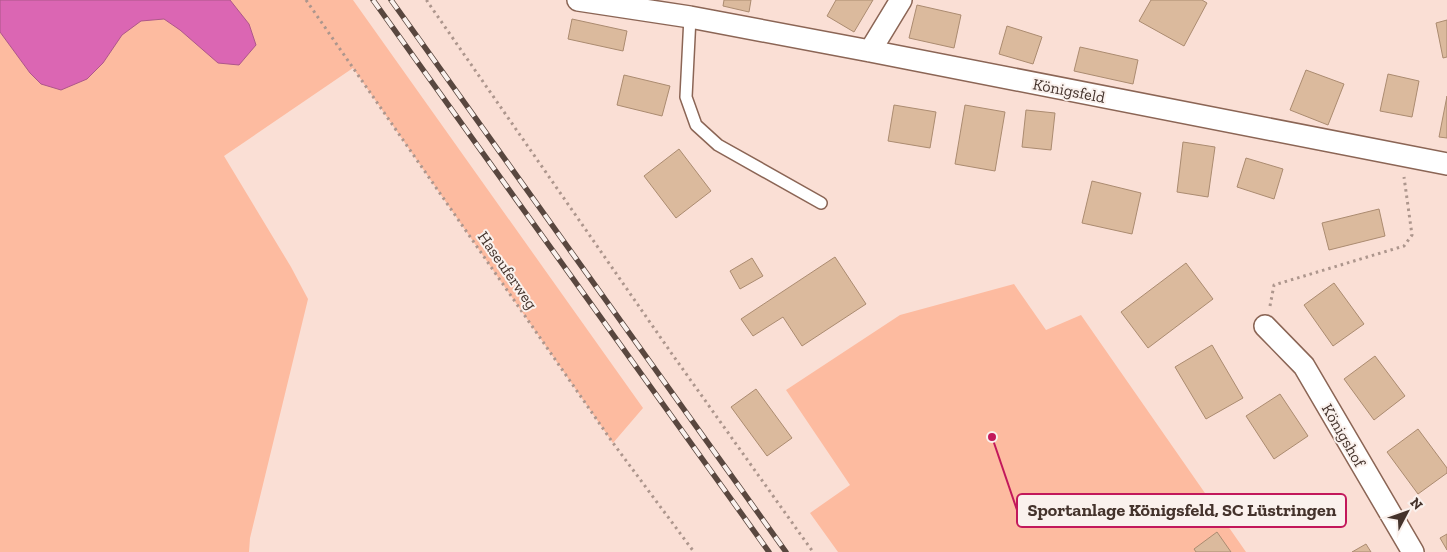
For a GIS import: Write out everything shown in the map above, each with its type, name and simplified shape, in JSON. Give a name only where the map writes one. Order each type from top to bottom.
[{"type":"street","name":"Königsfeld","points":[[578,0],[690,17],[1447,164]]},
{"type":"street","points":[[870,51],[900,0]]},
{"type":"street","name":"Königshof","points":[[1265,326],[1304,366],[1413,552]]},
{"type":"lane","points":[[690,17],[686,97],[696,125],[718,145],[821,203]]},
{"type":"path","name":"Haseuferweg","points":[[306,0],[613,443],[694,552]]},
{"type":"path","points":[[428,0],[672,354],[813,552]]},
{"type":"path","points":[[1265,326],[1274,286],[1404,246],[1412,235],[1401,155]]},
{"type":"shaded area","points":[[0,0],[353,0],[643,408],[613,443],[353,68],[224,156],[291,267],[308,299],[250,538],[249,552],[0,552]]},
{"type":"shaded area","points":[[0,0],[230,0],[249,24],[256,45],[239,65],[218,63],[180,30],[164,19],[141,21],[122,35],[103,63],[87,79],[61,90],[41,84],[30,73],[0,32]]},
{"type":"shaded area","points":[[1014,284],[1046,330],[1081,315],[1246,552],[838,552],[810,513],[850,485],[786,390],[900,315]]},
{"type":"building","points":[[724,0],[751,0],[749,12],[723,6]]},
{"type":"building","points":[[836,0],[873,0],[854,32],[827,16]]},
{"type":"building","points":[[1151,0],[1202,0],[1207,3],[1184,46],[1139,21]]},
{"type":"building","points":[[917,5],[961,15],[954,48],[909,38]]},
{"type":"building","points":[[572,19],[627,31],[623,51],[568,39]]},
{"type":"building","points":[[1447,20],[1447,57],[1443,58],[1436,23]]},
{"type":"building","points":[[1007,26],[1042,37],[1033,64],[999,54]]},
{"type":"building","points":[[1080,47],[1138,60],[1133,84],[1074,71]]},
{"type":"building","points":[[1306,70],[1344,84],[1328,125],[1290,110]]},
{"type":"building","points":[[1388,74],[1419,81],[1412,117],[1380,111]]},
{"type":"building","points":[[624,75],[670,86],[662,116],[617,105]]},
{"type":"building","points":[[1447,96],[1447,138],[1439,137]]},
{"type":"building","points":[[894,105],[936,112],[930,148],[888,141]]},
{"type":"building","points":[[965,105],[1005,112],[995,171],[955,164]]},
{"type":"building","points":[[1026,110],[1055,113],[1051,150],[1022,147]]},
{"type":"building","points":[[1183,142],[1215,147],[1208,197],[1177,192]]},
{"type":"building","points":[[679,149],[711,191],[676,218],[644,176]]},
{"type":"building","points":[[1246,158],[1283,169],[1274,199],[1237,187]]},
{"type":"building","points":[[1092,181],[1141,193],[1132,234],[1082,223]]},
{"type":"building","points":[[1379,209],[1385,236],[1329,250],[1322,223]]},
{"type":"building","points":[[835,257],[866,304],[802,346],[783,317],[753,336],[741,319]]},
{"type":"building","points":[[752,258],[763,276],[740,289],[730,271]]},
{"type":"building","points":[[1186,263],[1213,299],[1148,348],[1121,312]]},
{"type":"building","points":[[1334,283],[1364,324],[1333,346],[1304,305]]},
{"type":"building","points":[[1212,345],[1243,398],[1206,419],[1175,367]]},
{"type":"building","points":[[1375,356],[1405,396],[1374,420],[1344,379]]},
{"type":"building","points":[[756,389],[792,438],[767,456],[731,407]]},
{"type":"building","points":[[1280,394],[1308,436],[1274,459],[1246,416]]},
{"type":"building","points":[[1418,429],[1447,468],[1447,473],[1418,494],[1387,452]]},
{"type":"building","points":[[1217,532],[1231,552],[1196,552],[1194,549]]},
{"type":"building","points":[[1447,534],[1447,550],[1440,538]]},
{"type":"building","points":[[1366,544],[1371,552],[1352,552]]},
{"type":"railway","points":[[373,0],[769,552]]},
{"type":"railway","points":[[391,0],[786,552]]},
{"type":"place","name":"Sportanlage Königsfeld, SC Lüstringen","points":[[992,437]]}]
